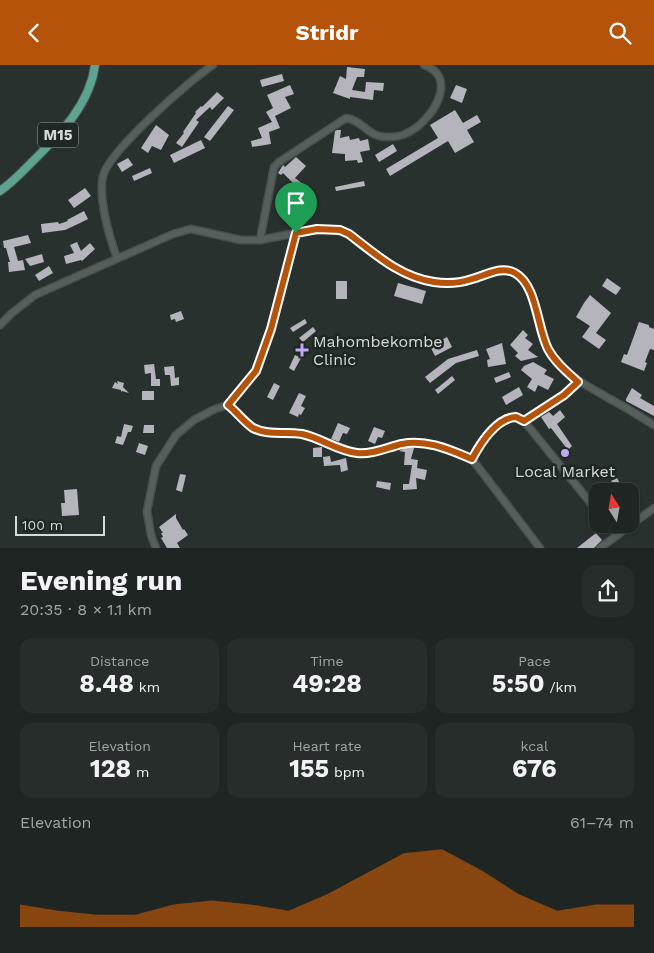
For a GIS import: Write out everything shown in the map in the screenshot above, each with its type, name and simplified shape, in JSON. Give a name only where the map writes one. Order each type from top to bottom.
[{"type":"main road","name":"M15","points":[[0,191],[29,165],[74,115],[88,91],[95,65]]},
{"type":"street","points":[[116,258],[104,209],[103,177],[108,165],[132,137],[162,108],[213,65]]},
{"type":"street","points":[[260,240],[274,167],[335,123],[346,118],[354,120],[371,134],[380,137],[407,134],[423,121],[441,95],[440,79],[437,73],[424,65]]},
{"type":"street","points":[[0,325],[35,295],[173,234],[191,229],[242,240],[260,240],[317,229],[340,230],[349,234],[400,271],[435,282],[458,282],[503,269],[515,273],[524,281],[534,301],[547,348],[566,372],[578,382],[654,425]]},
{"type":"street","points":[[156,548],[151,535],[147,511],[156,466],[176,435],[194,420],[215,409],[228,405],[256,371],[271,329],[296,233]]},
{"type":"street","points":[[524,421],[564,395],[578,382]]},
{"type":"street","points":[[228,405],[252,427],[261,431],[302,434],[357,453],[368,453],[404,443],[419,443],[445,447],[472,459],[540,548]]},
{"type":"street","points":[[472,459],[488,435],[503,420],[516,417],[524,421],[589,501]]},
{"type":"street","points":[[600,548],[654,509]]},
{"type":"building","points":[[347,67],[365,69],[364,77],[357,77],[352,90],[365,92],[366,82],[384,83],[383,91],[374,90],[373,100],[350,97],[350,99],[333,93],[340,76],[346,79]]},
{"type":"building","points":[[282,74],[284,81],[262,87],[260,80]]},
{"type":"building","points":[[290,85],[294,94],[285,97],[291,108],[275,116],[280,128],[269,132],[271,144],[252,147],[251,141],[262,138],[258,128],[272,122],[266,112],[273,108],[267,95]]},
{"type":"building","points":[[456,85],[467,89],[462,103],[450,98]]},
{"type":"building","points":[[217,92],[224,98],[212,110],[210,107],[196,120],[199,122],[182,147],[176,143],[184,133],[195,112]]},
{"type":"building","points":[[228,106],[234,110],[210,141],[204,137]]},
{"type":"building","points":[[455,110],[463,123],[477,115],[481,122],[467,130],[474,142],[455,153],[448,141],[390,176],[386,169],[438,138],[430,125]]},
{"type":"building","points":[[156,125],[169,135],[161,150],[152,146],[148,153],[141,148]]},
{"type":"building","points":[[341,130],[340,138],[349,136],[350,140],[359,138],[360,141],[368,139],[370,150],[360,152],[363,162],[358,163],[357,160],[345,161],[345,154],[332,153],[335,131]]},
{"type":"building","points":[[201,140],[205,148],[174,163],[170,155]]},
{"type":"building","points":[[393,144],[397,151],[379,162],[375,155]]},
{"type":"building","points":[[296,157],[306,166],[295,178],[303,184],[299,189],[283,173],[281,175],[278,173],[283,165],[285,167]]},
{"type":"building","points":[[128,158],[133,165],[122,172],[117,164]]},
{"type":"building","points":[[150,168],[152,173],[134,181],[132,176]]},
{"type":"building","points":[[364,181],[365,186],[336,191],[335,187]]},
{"type":"building","points":[[85,188],[91,196],[74,208],[68,200]]},
{"type":"building","points":[[84,211],[88,219],[65,230],[42,233],[41,224],[58,222],[59,224]]},
{"type":"building","points":[[28,235],[31,243],[14,247],[18,261],[23,260],[25,270],[9,272],[8,262],[10,262],[3,241]]},
{"type":"building","points":[[77,242],[81,251],[90,243],[95,249],[82,261],[66,264],[64,256],[74,253],[70,245]]},
{"type":"building","points":[[42,254],[44,262],[30,266],[25,259]]},
{"type":"building","points":[[49,266],[53,273],[39,281],[35,275]]},
{"type":"building","points":[[607,278],[621,288],[616,295],[602,286]]},
{"type":"building","points":[[336,281],[347,281],[347,299],[336,299]]},
{"type":"building","points":[[398,283],[426,291],[422,304],[394,296]]},
{"type":"building","points":[[590,295],[611,313],[596,333],[606,340],[599,349],[582,337],[590,326],[576,317]]},
{"type":"building","points":[[181,311],[184,319],[176,322],[175,319],[171,320],[170,315]]},
{"type":"building","points":[[305,319],[307,323],[293,332],[290,328]]},
{"type":"building","points":[[639,322],[649,325],[649,327],[654,329],[654,350],[650,349],[644,371],[621,362],[624,354],[627,355]]},
{"type":"building","points":[[313,327],[316,331],[303,342],[299,338]]},
{"type":"building","points":[[523,330],[528,335],[525,338],[533,344],[528,350],[538,357],[521,361],[515,356],[518,353],[510,345]]},
{"type":"building","points":[[447,337],[452,347],[435,356],[430,346]]},
{"type":"building","points":[[502,343],[506,364],[488,367],[487,360],[490,359],[486,349]]},
{"type":"building","points":[[477,350],[479,356],[456,363],[430,383],[425,377],[448,359]]},
{"type":"building","points":[[295,355],[301,358],[294,371],[289,368]]},
{"type":"building","points":[[533,362],[547,370],[544,374],[554,379],[548,390],[538,385],[535,392],[527,387],[532,379],[521,370],[524,366]]},
{"type":"building","points":[[154,364],[156,379],[160,379],[160,386],[151,386],[151,373],[145,374],[144,365]]},
{"type":"building","points":[[174,366],[175,378],[179,377],[179,385],[171,386],[170,375],[165,375],[164,367]]},
{"type":"building","points":[[509,372],[511,377],[496,383],[494,378]]},
{"type":"building","points":[[452,376],[455,380],[438,394],[435,390]]},
{"type":"building","points":[[117,381],[124,383],[123,387],[129,393],[112,388],[115,382],[118,384]]},
{"type":"building","points":[[274,383],[280,386],[273,400],[267,397]]},
{"type":"building","points":[[519,387],[523,395],[506,405],[502,397]]},
{"type":"building","points":[[632,388],[642,395],[640,398],[654,406],[654,416],[626,401]]},
{"type":"building","points":[[142,391],[154,391],[154,400],[142,400]]},
{"type":"building","points":[[299,393],[306,396],[301,406],[305,408],[298,417],[289,413]]},
{"type":"building","points":[[560,410],[565,417],[557,424],[572,446],[568,450],[541,417],[549,412],[553,416]]},
{"type":"building","points":[[338,423],[350,428],[347,434],[343,433],[339,442],[331,439]]},
{"type":"building","points":[[124,424],[133,426],[131,432],[128,432],[123,445],[115,443],[117,436],[121,437]]},
{"type":"building","points":[[144,425],[154,425],[154,433],[143,433]]},
{"type":"building","points":[[374,427],[385,431],[382,438],[378,437],[375,444],[368,441]]},
{"type":"building","points":[[139,443],[148,446],[145,455],[136,452]]},
{"type":"building","points":[[322,447],[322,457],[313,457],[313,448]]},
{"type":"building","points":[[405,448],[414,448],[411,459],[418,460],[417,468],[427,470],[425,480],[416,478],[417,489],[403,490],[403,484],[409,484],[412,465],[404,465],[405,452],[399,451]]},
{"type":"building","points":[[330,456],[331,462],[346,458],[348,470],[341,472],[340,465],[324,466],[323,457]]},
{"type":"building","points":[[180,474],[186,475],[182,492],[176,490]]},
{"type":"building","points":[[617,478],[620,483],[610,483]]},
{"type":"building","points":[[377,481],[391,483],[390,490],[376,487]]},
{"type":"building","points":[[77,489],[79,515],[62,516],[61,503],[65,503],[64,490]]},
{"type":"building","points":[[176,514],[176,518],[188,535],[177,543],[180,548],[167,548],[161,538],[163,537],[161,533],[163,533],[159,527]]},
{"type":"building","points":[[596,533],[602,540],[594,548],[577,548]]},
{"type":"place","name":"Mahombekombe Clinic","points":[[302,350]]},
{"type":"place","name":"Local Market","points":[[565,453]]},
{"type":"route","points":[[317,229],[340,230],[349,234],[400,271],[435,282],[458,282],[503,269],[515,273],[524,281],[534,301],[547,348],[566,372],[578,382],[564,395],[524,421],[516,417],[503,420],[488,435],[472,459],[439,445],[419,443],[404,443],[368,453],[357,453],[302,434],[274,433],[252,427],[228,405],[256,371],[271,329],[296,233],[317,229]]}]
